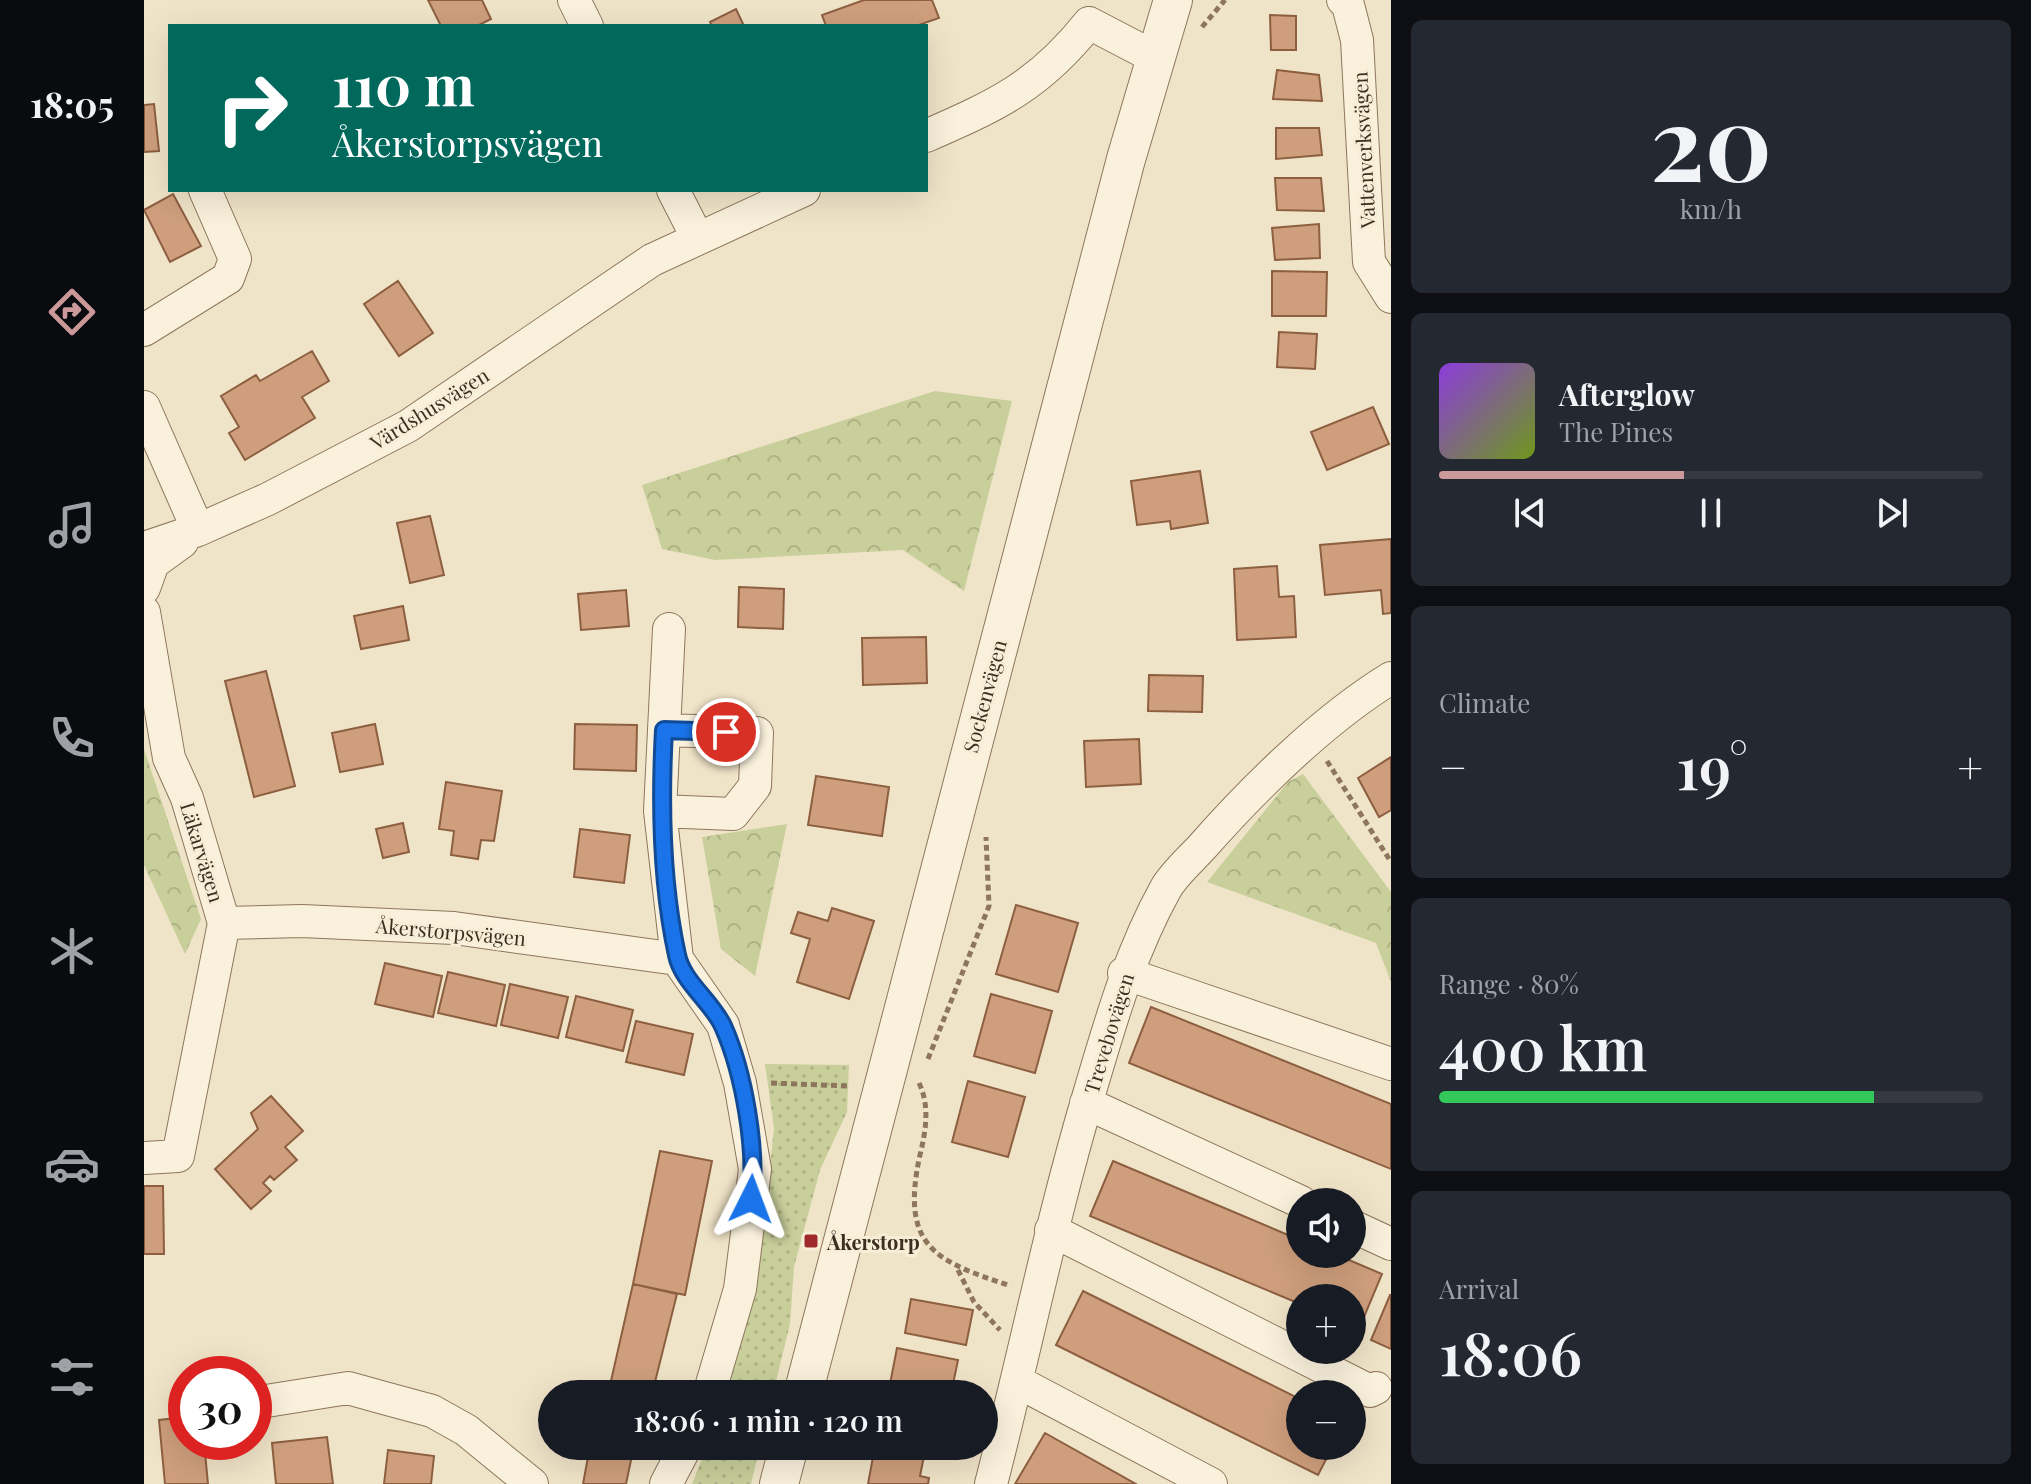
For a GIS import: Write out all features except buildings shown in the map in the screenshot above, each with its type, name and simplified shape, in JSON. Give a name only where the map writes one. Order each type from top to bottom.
[{"type":"street","points":[[574,0],[586,24]]},
{"type":"street","name":"Sockenvägen","points":[[807,1380],[1126,159],[1173,0]]},
{"type":"street","name":"Vattenverksvägen","points":[[1343,0],[1357,40],[1369,262],[1391,297]]},
{"type":"street","points":[[928,135],[1001,103],[1062,57],[1090,12],[1158,59]]},
{"type":"street","points":[[144,330],[228,278],[235,259],[206,192]]},
{"type":"street","points":[[674,192],[697,237]]},
{"type":"street","name":"Värdshusvägen","points":[[144,548],[198,530],[268,499],[408,426],[652,260],[799,192]]},
{"type":"street","points":[[144,407],[198,530],[153,563],[144,588]]},
{"type":"street","name":"Läkarvägen","points":[[144,612],[169,758],[187,798],[224,923],[178,1156],[144,1158]]},
{"type":"street","points":[[669,629],[660,811],[677,959],[723,1025],[740,1083],[755,1169],[740,1289],[713,1380]]},
{"type":"street","name":"Trevebovägen","points":[[991,1484],[1028,1345],[1034,1294],[1124,973],[1168,885],[1244,799],[1366,694],[1391,678]]},
{"type":"street","points":[[144,719],[169,758]]},
{"type":"street","points":[[660,811],[733,814],[755,786],[757,733],[664,730]]},
{"type":"street","name":"Åkerstorpsvägen","points":[[224,923],[302,921],[454,928],[677,959]]},
{"type":"street","points":[[1124,973],[1391,1064]]},
{"type":"street","points":[[1086,1103],[1286,1195]]},
{"type":"street","points":[[1051,1230],[1370,1391],[1376,1388]]},
{"type":"street","points":[[1366,1232],[1391,1244]]},
{"type":"street","points":[[1018,1382],[1211,1484]]},
{"type":"street","points":[[272,1400],[348,1388],[420,1408],[466,1430],[532,1484]]},
{"type":"street","points":[[666,1484],[679,1460]]},
{"type":"street","points":[[779,1484],[785,1460]]},
{"type":"path","points":[[1313,740],[1391,862]]},
{"type":"path","points":[[740,1083],[884,1088],[919,1083],[927,1115],[918,1177],[920,1229],[929,1250],[958,1269],[1034,1294]]},
{"type":"path","points":[[958,1269],[963,1286],[997,1328],[1028,1345]]},
{"type":"green space","points":[[935,391],[1012,401],[964,591],[903,550],[715,560],[662,549],[642,485]]},
{"type":"green space","points":[[144,749],[201,919],[185,954],[144,865]]},
{"type":"green space","points":[[1303,774],[1391,892],[1391,982],[1376,943],[1207,882],[1288,782]]},
{"type":"green space","points":[[787,824],[755,976],[721,949],[702,837]]},
{"type":"green space","points":[[765,1064],[849,1065],[847,1112],[820,1170],[794,1267],[790,1324],[776,1380],[729,1380],[762,1241],[774,1128]]},
{"type":"green space","points":[[701,1460],[757,1460],[751,1484],[692,1484]]},
{"type":"place","name":"Åkerstorp","points":[[811,1241]]},
{"type":"route","points":[[726,732],[664,730],[660,811],[677,959],[723,1025],[740,1083],[755,1169],[751,1199]]}]
